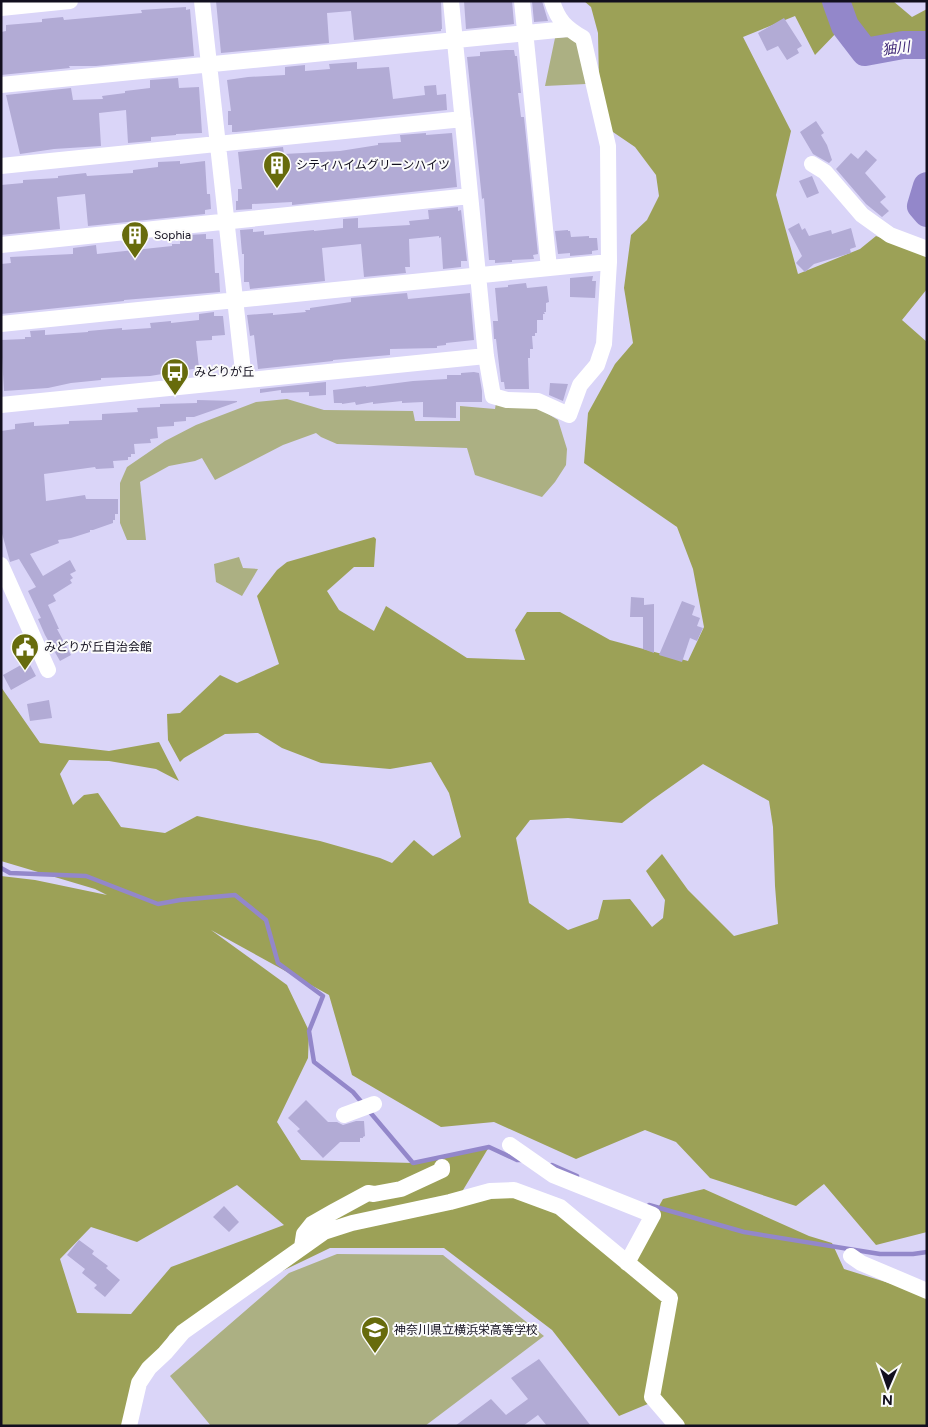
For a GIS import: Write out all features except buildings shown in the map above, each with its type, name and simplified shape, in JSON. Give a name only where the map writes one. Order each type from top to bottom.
[{"type":"street","points":[[1,8],[70,1]]},
{"type":"street","points":[[202,1],[244,380]]},
{"type":"street","points":[[451,1],[486,356],[493,396],[508,400],[538,401],[568,415],[580,385],[597,365],[604,344],[609,262],[608,146],[583,38],[567,29],[555,12],[552,1]]},
{"type":"street","points":[[522,1],[549,268]]},
{"type":"street","points":[[1,85],[567,29]]},
{"type":"street","points":[[1,166],[463,119]]},
{"type":"street","points":[[812,164],[825,172],[862,215],[890,235],[927,249]]},
{"type":"street","points":[[1,245],[470,196]]},
{"type":"street","points":[[1,324],[609,262]]},
{"type":"street","points":[[1,406],[486,356]]},
{"type":"street","points":[[1,565],[48,670]]},
{"type":"street","points":[[350,1113],[374,1104]]},
{"type":"street","points":[[515,1148],[553,1175],[653,1215],[627,1263]]},
{"type":"street","points":[[302,1247],[304,1234],[312,1224],[333,1212],[368,1193],[374,1194],[401,1189],[442,1170],[442,1167]]},
{"type":"street","points":[[129,1426],[139,1383],[149,1368],[183,1332],[324,1232],[352,1222],[490,1192],[514,1190],[560,1207],[670,1298],[652,1397],[677,1426]]},
{"type":"street","points":[[851,1256],[861,1263],[927,1291]]},
{"type":"green space","points":[[584,1],[831,1],[840,29],[815,55],[795,16],[743,37],[791,131],[776,195],[798,274],[860,249],[876,236],[927,256],[927,289],[902,320],[927,342],[927,1232],[876,1245],[824,1184],[796,1206],[710,1178],[676,1142],[645,1130],[576,1159],[494,1122],[441,1127],[352,1075],[329,995],[211,930],[287,985],[309,1031],[308,1058],[277,1122],[301,1160],[413,1163],[489,1147],[457,1200],[490,1191],[560,1207],[627,1262],[663,1199],[704,1189],[809,1236],[832,1243],[844,1269],[927,1295],[927,1426],[677,1426],[655,1401],[619,1416],[552,1330],[444,1248],[330,1248],[189,1320],[170,1334],[142,1379],[129,1426],[1,1426],[1,876],[35,880],[107,895],[95,889],[1,861],[1,687],[40,743],[109,751],[159,742],[179,781],[156,769],[109,761],[69,760],[60,774],[73,805],[84,795],[98,793],[121,827],[165,833],[197,816],[320,841],[392,863],[414,840],[433,856],[461,837],[449,793],[431,762],[390,769],[321,763],[282,748],[258,733],[225,734],[180,762],[168,740],[167,714],[180,713],[220,675],[237,683],[279,664],[257,596],[277,570],[287,562],[374,537],[376,539],[374,567],[354,567],[327,591],[339,610],[374,631],[386,606],[467,658],[525,660],[515,630],[527,612],[560,612],[610,640],[688,661],[704,627],[693,569],[677,527],[584,463],[588,413],[615,364],[633,343],[624,288],[631,235],[647,220],[659,196],[656,175],[635,147],[610,130],[599,83],[598,33],[591,7]],"holes":[[[703,764],[769,801],[773,827],[778,924],[734,936],[688,890],[662,854],[646,871],[665,900],[663,918],[652,927],[630,899],[603,900],[598,919],[568,930],[529,903],[516,838],[530,820],[568,818],[622,823]],[[237,1185],[284,1225],[171,1267],[131,1314],[77,1313],[60,1259],[91,1227],[137,1242]]]},
{"type":"green space","points":[[841,1],[893,1],[912,17],[927,9],[927,39],[901,39],[868,47],[849,23]]},
{"type":"green space","points":[[569,37],[577,43],[586,84],[545,86],[555,38]]},
{"type":"green space","points":[[287,399],[324,410],[413,411],[415,421],[460,421],[460,406],[495,409],[496,403],[532,404],[558,420],[567,449],[566,465],[542,497],[475,475],[467,448],[337,444],[316,433],[283,445],[215,480],[202,458],[169,466],[140,482],[146,540],[127,540],[120,523],[120,483],[127,467],[165,441],[196,425],[256,402]]},
{"type":"green space","points":[[239,557],[243,568],[258,569],[242,596],[216,582],[214,564]]},
{"type":"green space","name":"神奈川県立横浜栄高等学校","points":[[337,1254],[443,1255],[544,1336],[425,1426],[211,1426],[170,1376],[289,1273]]},
{"type":"waterway","name":"㹨川","points":[[836,1],[845,26],[865,52],[903,45],[927,45]]},
{"type":"waterway","name":"㹨川","points":[[927,186],[921,206],[927,213]]},
{"type":"waterway","points":[[1,868],[10,873],[86,876],[158,904],[235,895],[266,920],[278,963],[323,996],[309,1031],[314,1062],[353,1092],[364,1105]]},
{"type":"waterway","points":[[369,1111],[413,1163],[489,1147],[517,1160],[523,1160]]},
{"type":"waterway","points":[[552,1165],[577,1176]]},
{"type":"waterway","points":[[649,1205],[744,1232],[880,1254],[927,1252]]},
{"type":"place","name":"シティハイムグリーンハイツ","points":[[277,189]]},
{"type":"place","name":"Sophia","points":[[135,259]]},
{"type":"place","name":"みどりが丘","points":[[175,396]]},
{"type":"place","name":"みどりが丘自治会館","points":[[25,671]]},
{"type":"place","name":"神奈川県立横浜栄高等学校","points":[[375,1354]]}]
